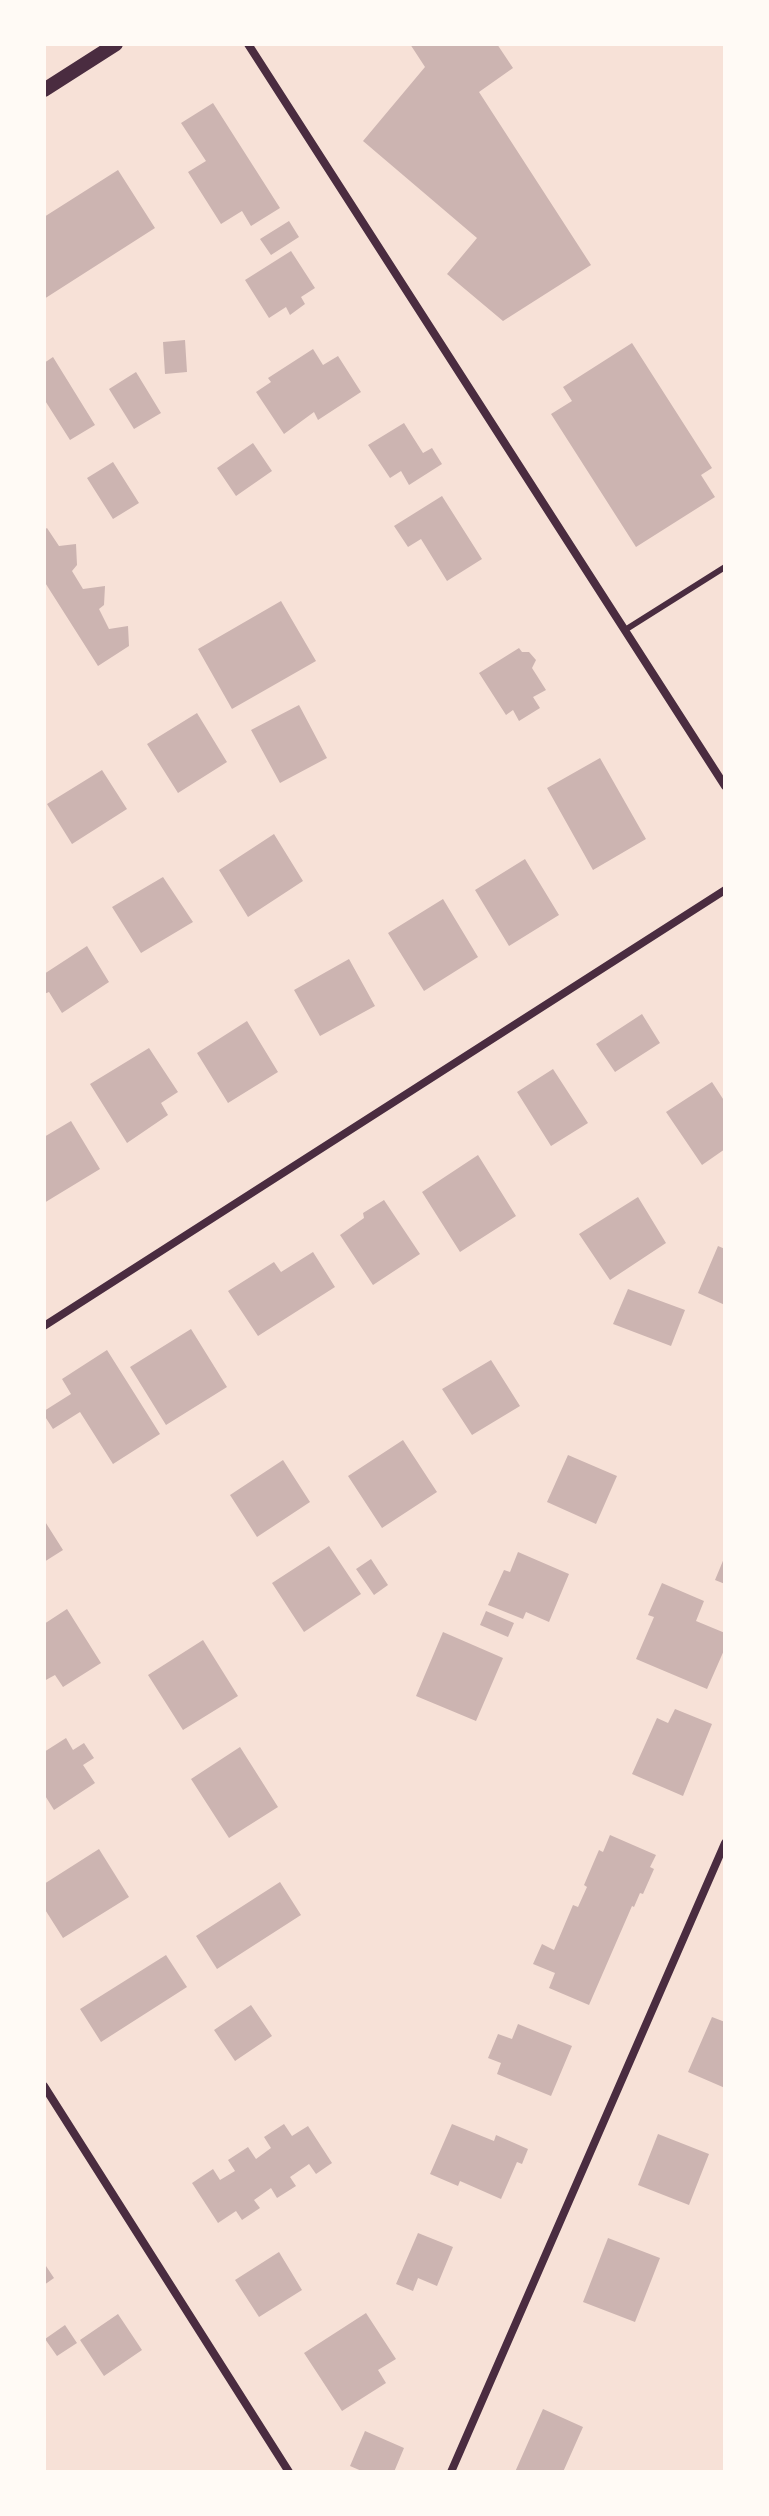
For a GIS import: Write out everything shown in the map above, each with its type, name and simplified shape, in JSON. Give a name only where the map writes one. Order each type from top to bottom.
[{"type":"street","points":[[44,90],[116,44]]},
{"type":"street","points":[[248,44],[725,786]]},
{"type":"street","points":[[44,1326],[725,890]]},
{"type":"street","points":[[451,2472],[725,1843]]},
{"type":"street","points":[[44,2086],[289,2472]]},
{"type":"lane","points":[[625,630],[725,567]]},
{"type":"building","points":[[410,44],[497,44],[513,68],[479,92],[591,265],[503,321],[447,274],[477,238],[363,141],[425,67]]},
{"type":"building","points":[[213,103],[280,208],[251,226],[242,211],[221,224],[188,172],[206,161],[181,123]]},
{"type":"building","points":[[118,170],[155,228],[44,299],[44,217]]},
{"type":"building","points":[[289,221],[299,237],[271,255],[260,239]]},
{"type":"building","points":[[291,251],[315,288],[301,297],[305,304],[290,315],[286,307],[269,318],[245,280]]},
{"type":"building","points":[[185,340],[187,372],[165,374],[163,342]]},
{"type":"building","points":[[632,343],[712,468],[701,475],[715,497],[636,547],[551,414],[572,401],[563,387]]},
{"type":"building","points":[[313,349],[323,365],[338,356],[361,392],[318,420],[314,412],[284,434],[256,392],[271,382],[268,378]]},
{"type":"building","points":[[53,357],[95,425],[70,440],[44,399],[44,363]]},
{"type":"building","points":[[136,372],[161,413],[134,429],[109,389]]},
{"type":"building","points":[[404,423],[423,453],[432,448],[442,464],[409,485],[401,471],[390,478],[368,445]]},
{"type":"building","points":[[253,443],[272,471],[236,496],[217,468]]},
{"type":"building","points":[[113,462],[139,503],[113,519],[87,478]]},
{"type":"building","points":[[442,496],[482,559],[447,581],[421,539],[408,547],[394,526]]},
{"type":"building","points":[[47,528],[59,546],[76,544],[77,565],[72,571],[83,589],[105,586],[104,605],[99,609],[109,629],[128,626],[129,646],[98,666],[44,581],[44,530]]},
{"type":"building","points":[[281,601],[316,661],[232,709],[198,649]]},
{"type":"building","points":[[519,648],[522,652],[529,652],[536,660],[532,668],[546,690],[533,697],[540,708],[519,721],[513,710],[506,715],[479,673]]},
{"type":"building","points":[[299,705],[327,758],[280,783],[251,730]]},
{"type":"building","points":[[197,713],[227,762],[178,793],[147,744]]},
{"type":"building","points":[[600,758],[646,839],[593,870],[547,788]]},
{"type":"building","points":[[102,770],[127,809],[72,844],[47,804]]},
{"type":"building","points":[[274,834],[303,881],[248,917],[219,870]]},
{"type":"building","points":[[525,859],[559,915],[509,946],[475,890]]},
{"type":"building","points":[[163,877],[193,922],[141,953],[112,907]]},
{"type":"building","points":[[443,899],[478,957],[424,991],[388,933]]},
{"type":"building","points":[[87,946],[109,982],[62,1013],[49,992],[44,994],[44,974]]},
{"type":"building","points":[[349,959],[375,1006],[320,1036],[294,990]]},
{"type":"building","points":[[642,1014],[660,1043],[615,1072],[596,1044]]},
{"type":"building","points":[[247,1021],[278,1072],[228,1103],[197,1053]]},
{"type":"building","points":[[149,1048],[178,1092],[161,1103],[168,1115],[127,1143],[90,1084]]},
{"type":"building","points":[[553,1069],[588,1123],[551,1146],[517,1092]]},
{"type":"building","points":[[712,1082],[725,1102],[725,1149],[702,1165],[666,1112]]},
{"type":"building","points":[[71,1121],[100,1169],[44,1203],[44,1137]]},
{"type":"building","points":[[478,1155],[516,1216],[460,1252],[422,1192]]},
{"type":"building","points":[[638,1197],[666,1243],[610,1280],[579,1234]]},
{"type":"building","points":[[384,1200],[420,1254],[373,1285],[340,1235],[364,1218],[363,1213]]},
{"type":"building","points":[[718,1246],[725,1249],[725,1305],[698,1293]]},
{"type":"building","points":[[313,1252],[335,1287],[258,1336],[228,1291],[274,1262],[281,1272]]},
{"type":"building","points":[[628,1289],[685,1310],[671,1346],[613,1324]]},
{"type":"building","points":[[191,1329],[227,1387],[166,1425],[130,1367]]},
{"type":"building","points":[[107,1350],[160,1434],[113,1464],[80,1412],[53,1429],[44,1415],[44,1411],[71,1394],[62,1379]]},
{"type":"building","points":[[491,1360],[520,1406],[472,1435],[442,1389]]},
{"type":"building","points":[[403,1440],[437,1492],[382,1528],[348,1476]]},
{"type":"building","points":[[568,1455],[617,1476],[596,1524],[547,1502]]},
{"type":"building","points":[[283,1460],[310,1502],[257,1537],[230,1495]]},
{"type":"building","points":[[44,1520],[63,1550],[44,1562]]},
{"type":"building","points":[[329,1546],[361,1594],[304,1632],[272,1583]]},
{"type":"building","points":[[518,1552],[569,1574],[549,1622],[526,1612],[523,1619],[488,1605],[504,1570],[510,1572]]},
{"type":"building","points":[[725,1556],[725,1584],[715,1580]]},
{"type":"building","points":[[371,1559],[388,1585],[374,1595],[356,1569]]},
{"type":"building","points":[[662,1583],[704,1601],[696,1621],[725,1633],[725,1648],[707,1689],[636,1659],[654,1617],[648,1615]]},
{"type":"building","points":[[67,1609],[101,1663],[63,1687],[55,1675],[44,1681],[44,1624]]},
{"type":"building","points":[[486,1611],[514,1623],[508,1637],[480,1625]]},
{"type":"building","points":[[443,1632],[503,1658],[476,1721],[416,1696]]},
{"type":"building","points":[[203,1640],[238,1696],[183,1730],[148,1675]]},
{"type":"building","points":[[675,1709],[712,1724],[683,1796],[632,1774],[657,1718],[668,1723]]},
{"type":"building","points":[[66,1738],[73,1750],[84,1743],[94,1758],[83,1765],[95,1783],[54,1810],[44,1794],[44,1752]]},
{"type":"building","points":[[240,1747],[278,1807],[229,1838],[191,1779]]},
{"type":"building","points":[[610,1835],[656,1855],[650,1867],[654,1869],[643,1894],[640,1893],[632,1906],[589,2005],[549,1988],[555,1973],[533,1964],[542,1944],[554,1950],[573,1905],[578,1907],[587,1887],[584,1885],[599,1850],[603,1852]]},
{"type":"building","points":[[99,1849],[129,1897],[63,1938],[44,1908],[44,1884]]},
{"type":"building","points":[[280,1882],[301,1915],[217,1969],[196,1936]]},
{"type":"building","points":[[166,1955],[187,1987],[101,2042],[80,2009]]},
{"type":"building","points":[[251,2005],[272,2036],[235,2061],[214,2030]]},
{"type":"building","points":[[712,2017],[725,2022],[725,2088],[688,2072]]},
{"type":"building","points":[[518,2024],[572,2046],[551,2096],[497,2074],[501,2063],[488,2058],[498,2034],[512,2039]]},
{"type":"building","points":[[284,2124],[292,2136],[308,2126],[332,2163],[316,2174],[309,2164],[290,2177],[296,2186],[277,2198],[271,2188],[254,2200],[260,2208],[242,2220],[236,2211],[218,2223],[192,2183],[213,2169],[220,2180],[235,2171],[228,2160],[248,2147],[256,2159],[271,2148],[264,2137]]},
{"type":"building","points":[[452,2124],[494,2141],[496,2135],[528,2149],[522,2164],[517,2162],[501,2199],[460,2181],[458,2186],[430,2174]]},
{"type":"building","points":[[658,2134],[709,2154],[689,2205],[638,2185]]},
{"type":"building","points":[[418,2233],[453,2247],[437,2286],[418,2278],[413,2291],[396,2284]]},
{"type":"building","points":[[608,2238],[660,2258],[635,2322],[583,2302]]},
{"type":"building","points":[[279,2252],[302,2290],[259,2317],[235,2280]]},
{"type":"building","points":[[44,2263],[54,2278],[44,2285]]},
{"type":"building","points":[[366,2313],[396,2359],[378,2370],[386,2383],[342,2411],[304,2353]]},
{"type":"building","points":[[118,2314],[142,2350],[104,2376],[80,2340]]},
{"type":"building","points":[[65,2325],[77,2343],[57,2356],[45,2339]]},
{"type":"building","points":[[543,2409],[583,2427],[563,2472],[515,2472]]},
{"type":"building","points":[[365,2431],[404,2448],[394,2472],[364,2472],[350,2466]]}]
